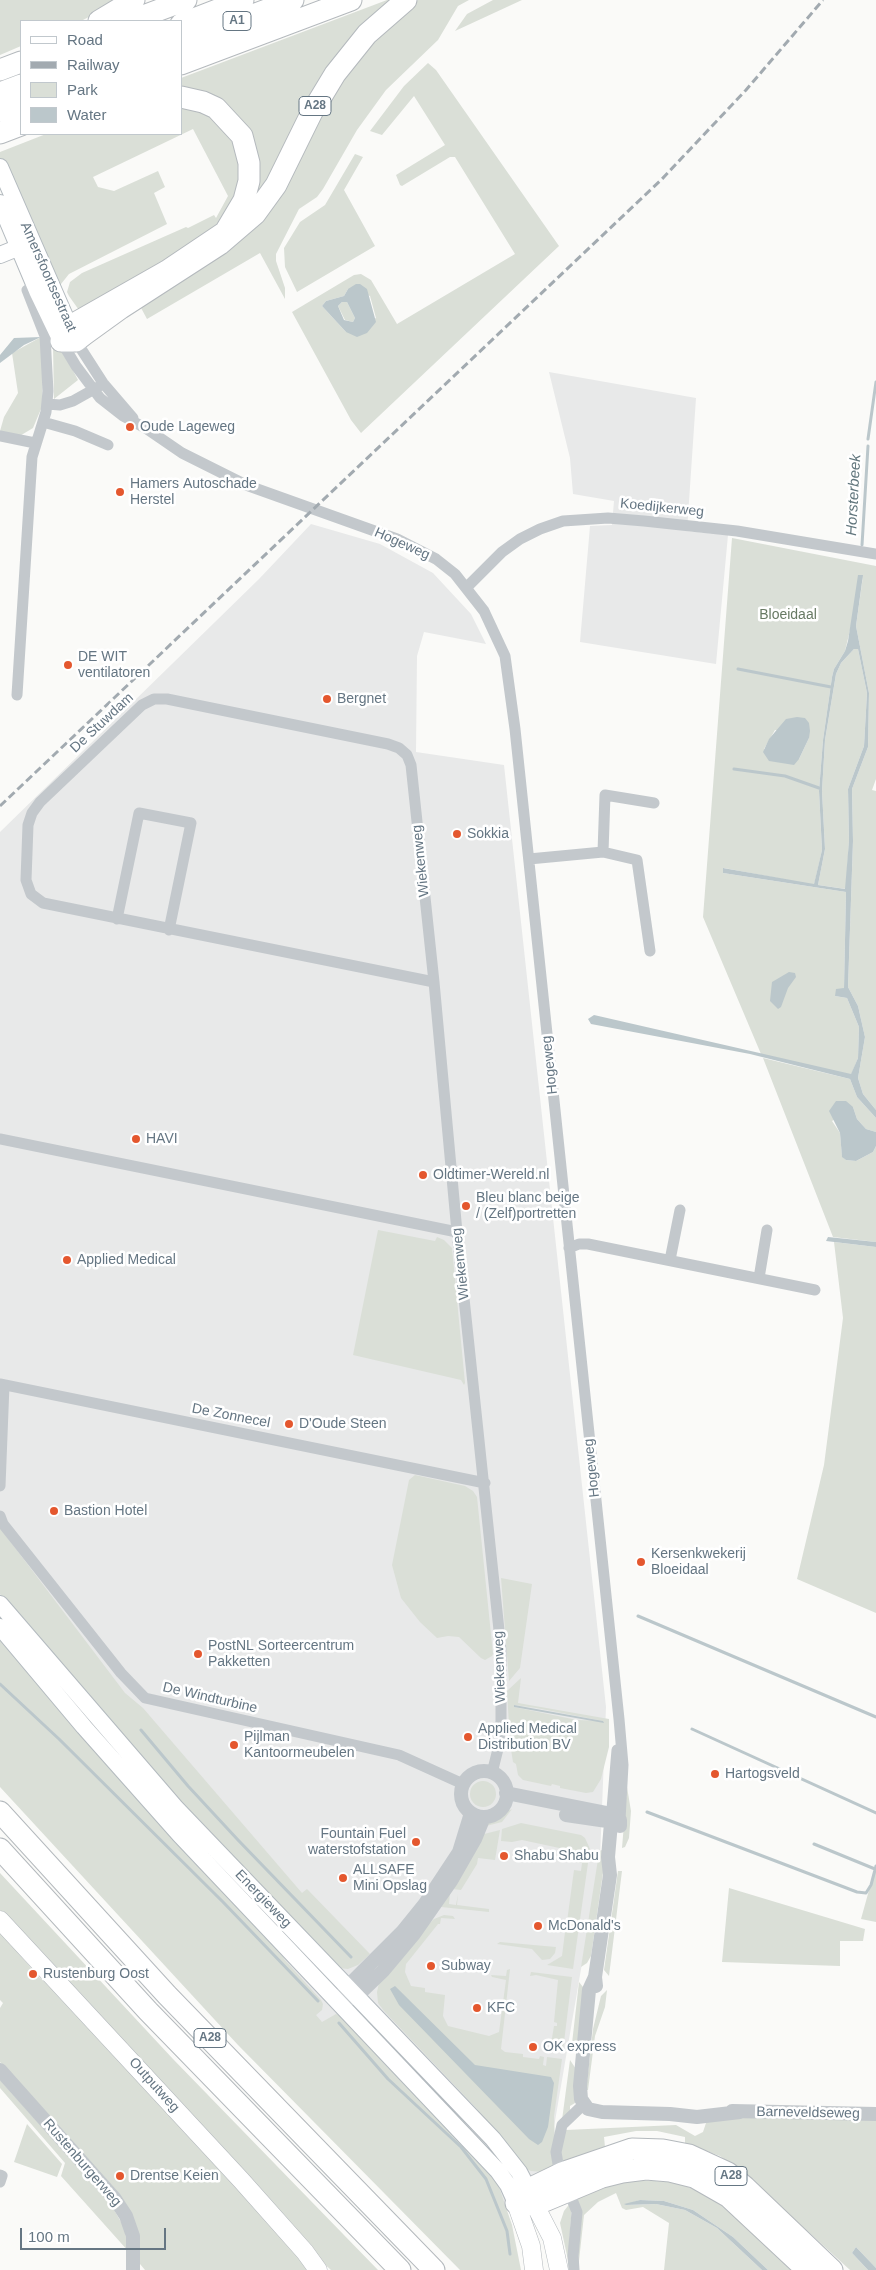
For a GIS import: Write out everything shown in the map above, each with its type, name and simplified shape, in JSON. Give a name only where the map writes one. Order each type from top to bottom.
[{"type":"highway","points":[[101,20],[134,0]]},
{"type":"highway","points":[[133,20],[186,0]]},
{"type":"highway","name":"A1","points":[[182,24],[243,0]]},
{"type":"highway","name":"A1","points":[[182,42],[293,0]]},
{"type":"highway","points":[[182,64],[351,0]]},
{"type":"highway","name":"A28","points":[[68,336],[120,308],[220,244],[255,214],[276,184],[312,112],[335,74],[368,34],[406,0]]},
{"type":"highway","points":[[0,70],[20,62]]},
{"type":"highway","points":[[0,93],[20,85]]},
{"type":"highway","points":[[68,336],[85,316],[132,293],[224,232],[244,200],[249,180],[249,163],[242,136],[216,108],[203,102],[182,97]]},
{"type":"highway","points":[[0,111],[20,103]]},
{"type":"highway","points":[[0,134],[20,125]]},
{"type":"highway","name":"A28","points":[[0,1812],[167,1994],[434,2270]]},
{"type":"highway","name":"A28","points":[[0,1849],[148,2011],[400,2270]]},
{"type":"highway","name":"A28","points":[[527,2199],[632,2149],[663,2150],[689,2155],[728,2173],[832,2270]]},
{"type":"highway","name":"A28","points":[[566,2182],[646,2169],[670,2171],[694,2177],[729,2197],[806,2270]]},
{"type":"main road","name":"Amersfoortsestraat","points":[[0,167],[18,238]]},
{"type":"main road","name":"Amersfoortsestraat","points":[[0,202],[68,336]]},
{"type":"main road","points":[[0,255],[18,238]]},
{"type":"main road","name":"Energieweg","points":[[0,1604],[175,1808],[493,2139],[519,2172],[527,2199]]},
{"type":"main road","name":"Energieweg","points":[[0,1627],[84,1728],[179,1834],[498,2171],[508,2185],[527,2199]]},
{"type":"main road","name":"Outputweg","points":[[0,1920],[112,2039],[305,2252],[318,2270]]},
{"type":"main road","points":[[527,2199],[534,2270]]},
{"type":"main road","points":[[527,2199],[552,2238],[558,2270]]},
{"type":"main road","name":"Outputweg","points":[[305,2252],[327,2270]]},
{"type":"street","name":"Amersfoortsestraat","points":[[27,290],[44,329],[47,346],[47,404]]},
{"type":"street","name":"Amersfoortsestraat","points":[[68,336],[103,383],[137,423]]},
{"type":"street","name":"Amersfoortsestraat","points":[[68,336],[93,390],[112,408],[182,453],[214,471],[314,510]]},
{"type":"street","points":[[17,695],[31,467],[35,443],[47,404],[60,405],[93,390],[103,383]]},
{"type":"street","points":[[43,422],[74,431],[108,445]]},
{"type":"street","points":[[0,436],[35,443]]},
{"type":"street","name":"Hogeweg","points":[[314,510],[416,548],[436,560],[466,588],[484,610],[504,656],[512,699],[623,1765],[608,1857],[610,1875],[595,1977],[589,1990],[587,2032],[580,2086],[581,2099],[584,2104]]},
{"type":"street","name":"Koedijkerweg","points":[[466,588],[502,552],[520,539],[540,529],[563,521],[608,518],[644,521],[737,531],[876,554]]},
{"type":"street","name":"De Stuwdam","points":[[407,755],[399,748],[388,744],[176,701],[154,699],[142,705],[40,802],[32,813],[28,824],[26,880],[31,894],[43,903],[169,930],[434,982]]},
{"type":"street","name":"Wiekenweg","points":[[407,755],[411,765],[434,982],[457,1232],[485,1483],[501,1649],[501,1721],[498,1749],[492,1773]]},
{"type":"street","points":[[603,852],[605,794],[654,803]]},
{"type":"street","points":[[117,919],[139,813],[191,823],[169,930]]},
{"type":"street","points":[[528,860],[603,852],[637,860],[650,951]]},
{"type":"street","points":[[0,1139],[457,1232]]},
{"type":"street","points":[[670,1260],[680,1210]]},
{"type":"street","points":[[759,1278],[767,1230]]},
{"type":"street","points":[[569,1248],[583,1243],[815,1290]]},
{"type":"street","points":[[0,1486],[2,1385]]},
{"type":"street","name":"De Zonnecel","points":[[2,1385],[485,1483]]},
{"type":"street","name":"De Windturbine","points":[[0,1516],[3,1524],[121,1673],[145,1698],[398,1755],[463,1784]]},
{"type":"street","points":[[478,1772],[492,1773],[504,1783],[505,1798],[494,1814],[478,1815],[462,1800],[463,1784],[472,1774],[478,1772]]},
{"type":"street","points":[[505,1798],[615,1819]]},
{"type":"street","points":[[337,2002],[383,1971],[433,1908],[469,1850],[478,1815]]},
{"type":"street","name":"Rustenburgerweg","points":[[0,2070],[115,2200],[126,2216],[133,2236],[133,2270]]},
{"type":"street","points":[[574,2270],[573,2256],[577,2212],[556,2156],[560,2131],[564,2123],[584,2104]]},
{"type":"street","name":"Barneveldseweg","points":[[584,2104],[597,2112],[711,2117],[740,2112],[876,2114]]},
{"type":"street","points":[[0,2175],[2,2176],[0,2182]]},
{"type":"shaded area","points":[[549,372],[696,398],[687,531],[728,535],[716,664],[580,642],[590,526],[612,525],[614,501],[573,494],[570,458]]},
{"type":"shaded area","points":[[311,524],[380,544],[433,573],[471,614],[486,644],[424,632],[417,656],[416,752],[504,765],[606,1707],[600,1858],[548,2162],[498,2222],[0,1749],[0,832],[259,579]]},
{"type":"green space","points":[[0,0],[122,0],[83,20],[20,20],[20,46],[0,55]]},
{"type":"green space","points":[[387,0],[398,0],[251,208],[254,155],[182,89],[182,78]]},
{"type":"green space","points":[[418,0],[469,0],[458,6],[438,40],[386,90],[357,130],[323,189],[317,197],[299,209],[276,254],[276,261],[285,288],[285,299],[260,253],[147,319],[140,306],[230,242],[348,68],[410,5]]},
{"type":"green space","points":[[493,0],[522,0],[455,31],[467,14]]},
{"type":"green space","points":[[428,63],[436,70],[559,246],[361,433],[351,420],[292,312],[354,275],[361,274],[371,280],[397,324],[515,254],[455,157],[450,157],[402,186],[400,185],[396,175],[445,145],[414,96],[382,135],[370,131],[404,86]],"holes":[[[348,289],[370,296],[376,318],[346,332],[322,306],[326,301],[344,296]]]},
{"type":"green space","points":[[182,106],[204,113],[215,120],[226,131],[236,149],[241,180],[223,223],[81,313],[67,292],[70,282],[82,273],[214,215],[216,218],[228,196],[193,129],[182,134]]},
{"type":"green space","points":[[43,135],[180,135],[93,177],[98,187],[114,191],[158,171],[165,187],[154,193],[167,224],[69,274],[61,284],[60,303],[0,158],[0,152]]},
{"type":"green space","points":[[355,154],[363,157],[344,190],[375,246],[297,292],[285,267],[284,248],[300,222],[325,205]]},
{"type":"green space","points":[[342,302],[347,302],[355,318],[353,322],[345,320],[338,306]]},
{"type":"green space","points":[[41,337],[44,346],[42,407],[33,428],[18,437],[0,431],[4,417],[18,393],[12,353]]},
{"type":"green space","points":[[58,342],[78,380],[54,399],[53,346]]},
{"type":"green space","name":"Bloeidaal","points":[[732,538],[876,566],[876,779],[872,790],[876,791],[876,1110],[863,1094],[858,1078],[865,1037],[858,1006],[848,987],[853,841],[852,789],[868,747],[869,693],[856,626],[863,576],[845,651],[834,669],[832,677],[823,740],[819,791],[822,850],[814,885],[724,868],[723,873],[846,892],[844,988],[835,996],[847,998],[859,1027],[858,1058],[851,1075],[761,1054],[703,917]],"holes":[[[775,730],[809,738],[799,759],[764,749]]]},
{"type":"green space","points":[[854,649],[858,649],[867,693],[864,746],[848,789],[849,841],[846,889],[818,885],[825,849],[822,791],[825,740],[836,674],[841,663]]},
{"type":"green space","points":[[763,1058],[850,1079],[857,1097],[876,1118],[876,1132],[866,1129],[857,1119],[853,1107],[832,1121],[840,1133],[842,1156],[846,1160],[856,1161],[873,1152],[876,1146],[876,1242],[833,1237]]},
{"type":"green space","points":[[378,1230],[435,1241],[437,1237],[444,1240],[452,1248],[464,1385],[461,1380],[353,1355]]},
{"type":"green space","points":[[834,1242],[876,1247],[876,1613],[797,1579],[824,1465],[843,1318]]},
{"type":"green space","points":[[415,1475],[465,1486],[473,1491],[477,1497],[493,1654],[485,1660],[459,1637],[437,1638],[420,1622],[401,1598],[392,1565],[409,1480]]},
{"type":"green space","points":[[0,1528],[125,1693],[143,1708],[302,1893],[307,1889],[370,1954],[358,1965],[348,1969],[339,1968],[158,1781],[0,1594]]},
{"type":"green space","points":[[501,1578],[532,1584],[520,1668],[509,1681]]},
{"type":"green space","points":[[0,1637],[282,1953],[284,1959],[321,2000],[323,2004],[322,2010],[316,2015],[322,2022],[336,2014],[343,2017],[488,2169],[498,2184],[512,2225],[521,2270],[460,2270],[238,2045],[0,1787]]},
{"type":"green space","points":[[521,1678],[518,1703],[609,1719],[609,1747],[601,1779],[593,1792],[586,1793],[560,1788],[560,1786],[552,1784],[551,1786],[523,1780],[518,1775],[516,1764],[513,1762],[510,1743],[519,1745],[519,1740],[510,1742],[507,1691]],"holes":[[[514,1705],[603,1721],[577,1720],[514,1707]]]},
{"type":"green space","points":[[483,1781],[492,1785],[496,1794],[492,1803],[483,1807],[474,1803],[470,1794],[474,1785]]},
{"type":"green space","points":[[627,1787],[631,1811],[629,1838],[625,1847],[622,1848]]},
{"type":"green space","points":[[512,1809],[502,1822],[482,1827],[489,1820]]},
{"type":"green space","points":[[521,1823],[581,1835],[585,1838],[590,1849],[573,1969],[547,1965],[562,1956],[565,1932],[573,1933],[573,1930],[566,1929],[574,1870],[581,1871],[582,1863],[577,1862],[578,1852],[522,1840],[512,1842],[501,1841],[502,1829]]},
{"type":"green space","points":[[500,1830],[495,1860],[478,1858],[477,1864],[461,1890],[452,1889],[484,1834]]},
{"type":"green space","points":[[601,1850],[606,1852],[591,1956],[587,1963],[581,1967],[599,1853]]},
{"type":"green space","points":[[876,1865],[876,1922],[861,1919]]},
{"type":"green space","points":[[618,1871],[622,1871],[609,1976],[604,1970]]},
{"type":"green space","points":[[0,1873],[173,2059],[378,2270],[331,2270],[319,2259],[0,1910]]},
{"type":"green space","points":[[729,1888],[865,1929],[863,1941],[840,1941],[840,1966],[722,1962]]},
{"type":"green space","points":[[450,1893],[449,1904],[456,1905],[458,1894],[457,1905],[489,1909],[489,1912],[441,1907]]},
{"type":"green space","points":[[444,1915],[453,1916],[455,1919],[441,1918],[440,1924],[438,1924],[406,1964],[405,1972],[411,1986],[425,1988],[425,1992],[445,1995],[443,2016],[448,2026],[489,2036],[499,2032],[506,1980],[492,1977],[491,1975],[506,1976],[507,1970],[510,1969],[501,2049],[505,2052],[523,2054],[523,2057],[539,2059],[540,2056],[544,2057],[543,2065],[546,2066],[547,2057],[562,2059],[554,2116],[556,2168],[543,2172],[524,2168],[476,2108],[378,2003],[377,1992],[379,1983],[410,1942],[434,1919]]},
{"type":"green space","points":[[0,1928],[39,1977],[70,2002],[314,2270],[145,2270],[140,2264],[140,2244],[118,2196],[0,2062],[0,2008],[3,2003],[0,2000]]},
{"type":"green space","points":[[500,1942],[556,1947],[555,1953],[550,1959],[542,1960],[532,1949],[497,1944]]},
{"type":"green space","points":[[531,1972],[572,1977],[563,2050],[554,2049],[551,2044],[554,2026],[557,2026],[557,2023],[554,2022],[558,1980],[536,1975],[530,1976]]},
{"type":"green space","points":[[579,1982],[583,1987],[577,2050],[571,2052]]},
{"type":"green space","points":[[607,1990],[605,2007],[595,2036],[588,2090],[586,2090],[593,2029],[601,1996]]},
{"type":"green space","points":[[570,2060],[576,2069],[575,2103],[570,2106],[570,2113],[562,2120]]},
{"type":"green space","points":[[0,2080],[110,2203],[124,2227],[129,2252],[61,2176],[65,2163],[0,2088]]},
{"type":"green space","points":[[734,2117],[876,2118],[876,2268],[856,2247],[852,2253],[868,2270],[850,2270],[745,2174],[720,2156],[685,2143],[685,2137],[657,2131],[636,2131],[604,2137],[605,2147],[562,2165],[559,2155],[566,2130],[676,2125],[695,2136],[703,2132],[707,2120]]},
{"type":"green space","points":[[27,2124],[62,2164],[57,2177],[14,2162]]},
{"type":"green space","points":[[636,2180],[673,2182],[700,2191],[724,2207],[793,2270],[768,2270],[733,2237],[693,2210],[664,2201],[640,2200],[625,2205],[656,2204],[685,2210],[717,2228],[762,2270],[664,2270],[669,2223],[643,2207],[626,2210],[622,2208],[616,2193],[598,2202],[584,2215],[578,2270],[576,2198],[613,2185]]},
{"type":"green space","points":[[571,2202],[568,2260],[560,2223],[564,2211]]},
{"type":"water","points":[[356,284],[360,284],[367,289],[376,322],[367,333],[357,337],[346,332],[322,306],[326,301],[344,296],[348,289]],"holes":[[[342,302],[347,302],[355,318],[353,322],[344,320],[338,306]]]},
{"type":"water","points":[[41,337],[24,345],[0,363],[0,355],[14,338]]},
{"type":"water","points":[[858,575],[863,575],[856,626],[869,693],[868,747],[852,789],[853,841],[848,987],[858,1006],[865,1037],[858,1078],[863,1094],[876,1110],[876,1118],[857,1097],[850,1079],[750,1054],[591,1024],[588,1019],[594,1015],[851,1074],[858,1058],[859,1027],[847,998],[835,996],[836,989],[844,988],[846,892],[723,873],[723,868],[814,884],[822,850],[819,791],[823,740],[834,669],[845,651]],"holes":[[[854,649],[858,649],[867,693],[864,746],[848,789],[849,841],[845,889],[818,885],[825,849],[822,791],[825,740],[836,674],[841,663]]]},
{"type":"water","points":[[805,718],[809,723],[810,731],[809,738],[799,759],[794,765],[769,761],[763,752],[769,739],[786,719]]},
{"type":"water","points":[[789,972],[795,973],[796,977],[788,988],[781,1007],[778,1009],[770,1001],[772,982]]},
{"type":"water","points":[[836,1101],[846,1101],[853,1107],[857,1119],[866,1129],[876,1132],[876,1146],[873,1152],[856,1161],[846,1160],[842,1157],[840,1133],[829,1111]]},
{"type":"water","points":[[828,1237],[876,1242],[876,1247],[826,1241]]},
{"type":"water","points":[[514,1705],[603,1721],[604,1723],[514,1707]]},
{"type":"water","points":[[395,1986],[475,2065],[551,2077],[554,2083],[548,2127],[542,2142],[538,2145],[529,2139],[399,2005],[390,1989]]},
{"type":"water","points":[[640,2200],[664,2201],[693,2210],[733,2237],[768,2270],[762,2270],[717,2228],[685,2210],[656,2204],[624,2204]]},
{"type":"water","points":[[856,2247],[876,2270],[868,2270],[852,2253]]},
{"type":"waterway","name":"Horsterbeek","points":[[868,439],[876,382]]},
{"type":"waterway","name":"Horsterbeek","points":[[862,545],[868,446]]},
{"type":"waterway","points":[[738,669],[831,687]]},
{"type":"waterway","points":[[734,769],[785,776],[819,788]]},
{"type":"waterway","points":[[638,1616],[876,1717]]},
{"type":"waterway","points":[[0,1684],[59,1739],[223,1902],[318,2001]]},
{"type":"waterway","points":[[692,1729],[876,1813]]},
{"type":"waterway","points":[[141,1730],[188,1786],[351,1957]]},
{"type":"waterway","points":[[647,1812],[857,1892],[866,1893],[871,1885],[876,1866]]},
{"type":"waterway","points":[[814,1844],[875,1869]]},
{"type":"waterway","points":[[339,2023],[388,2079],[461,2147],[486,2179],[507,2231],[510,2254]]},
{"type":"railway","points":[[0,806],[662,179],[746,90],[823,0]]},
{"type":"place","name":"Oude Lageweg","points":[[130,427]]},
{"type":"place","name":"Hamers Autoschade Herstel","points":[[120,492]]},
{"type":"place","name":"DE WIT ventilatoren","points":[[68,665]]},
{"type":"place","name":"Bergnet","points":[[327,699]]},
{"type":"place","name":"Sokkia","points":[[457,834]]},
{"type":"place","name":"HAVI","points":[[136,1139]]},
{"type":"place","name":"Oldtimer-Wereld.nl","points":[[423,1175]]},
{"type":"place","name":"Bleu blanc beige / (Zelf)portretten","points":[[466,1206]]},
{"type":"place","name":"Applied Medical","points":[[67,1260]]},
{"type":"place","name":"D'Oude Steen","points":[[289,1424]]},
{"type":"place","name":"Bastion Hotel","points":[[54,1511]]},
{"type":"place","name":"Kersenkwekerij Bloeidaal","points":[[641,1562]]},
{"type":"place","name":"PostNL Sorteercentrum Pakketten","points":[[198,1654]]},
{"type":"place","name":"Applied Medical Distribution BV","points":[[468,1737]]},
{"type":"place","name":"Pijlman Kantoormeubelen","points":[[234,1745]]},
{"type":"place","name":"Hartogsveld","points":[[715,1774]]},
{"type":"place","name":"Fountain Fuel waterstofstation","points":[[416,1842]]},
{"type":"place","name":"Shabu Shabu","points":[[504,1856]]},
{"type":"place","name":"ALLSAFE Mini Opslag","points":[[343,1878]]},
{"type":"place","name":"McDonald's","points":[[538,1926]]},
{"type":"place","name":"Subway","points":[[431,1966]]},
{"type":"place","name":"Rustenburg Oost","points":[[33,1974]]},
{"type":"place","name":"KFC","points":[[477,2008]]},
{"type":"place","name":"OK express","points":[[533,2047]]},
{"type":"place","name":"Drentse Keien","points":[[120,2176]]}]
